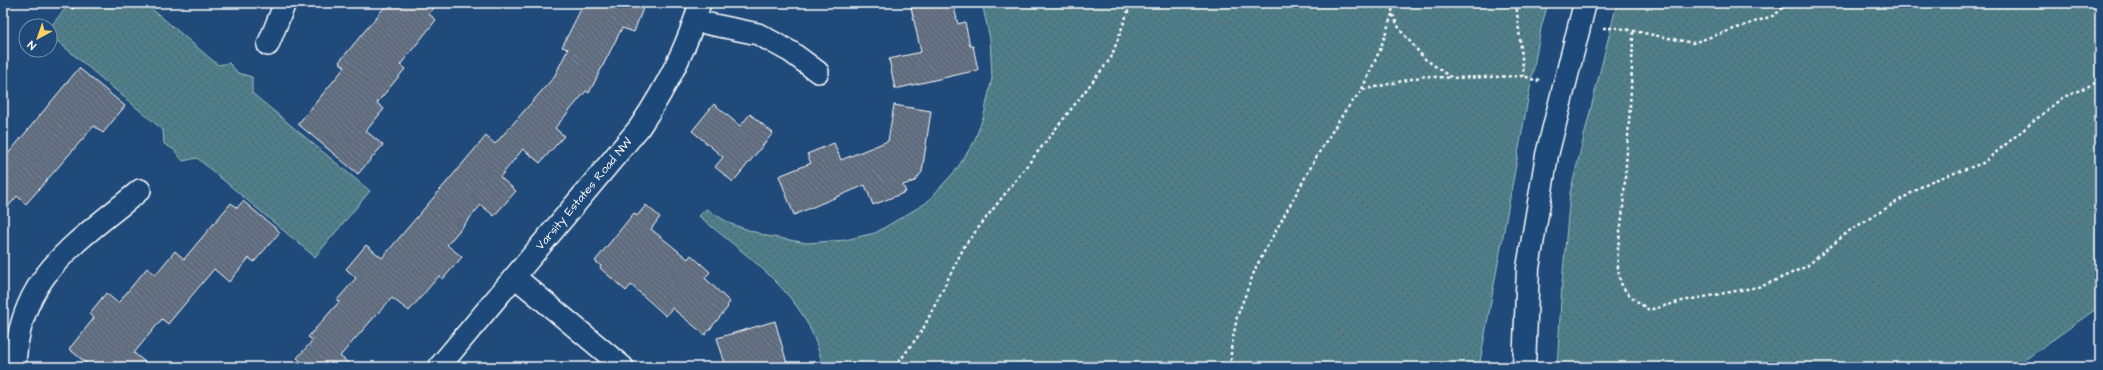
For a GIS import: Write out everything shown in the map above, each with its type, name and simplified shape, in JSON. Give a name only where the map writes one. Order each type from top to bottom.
[{"type":"street","points":[[268,45],[285,3]]},
{"type":"street","points":[[1524,367],[1528,268],[1547,155],[1585,3]]},
{"type":"street","points":[[698,12],[758,34],[791,52],[818,72]]},
{"type":"street","name":"Varsity Estates Road NW","points":[[439,367],[639,128],[660,97],[679,60],[698,12]]},
{"type":"street","points":[[15,367],[19,330],[25,311],[43,276],[67,252],[140,190]]},
{"type":"street","points":[[515,277],[623,367]]},
{"type":"path","points":[[67,3],[74,9]]},
{"type":"path","points":[[895,367],[922,331],[965,246],[1111,58],[1131,3]]},
{"type":"path","points":[[1231,367],[1231,349],[1237,317],[1256,267],[1318,154],[1345,111],[1362,90],[1380,50],[1392,13],[1393,3]]},
{"type":"path","points":[[1516,3],[1524,76]]},
{"type":"path","points":[[1605,26],[1693,43],[1775,15],[1787,3]]},
{"type":"path","points":[[1392,13],[1400,30],[1425,59],[1452,78]]},
{"type":"path","points":[[1632,32],[1632,92],[1622,223],[1618,250],[1620,282],[1635,300],[1649,310],[1682,301],[1763,286],[1807,266],[1849,231],[1929,182],[1983,163],[2062,98],[2100,81]]},
{"type":"path","points":[[1362,90],[1425,76],[1452,78],[1524,76],[1537,81]]},
{"type":"green space","points":[[70,3],[145,3],[218,65],[229,63],[238,73],[252,77],[252,93],[370,191],[315,257],[197,158],[183,161],[173,149],[164,144],[163,130],[58,42],[58,18]]},
{"type":"green space","points":[[982,3],[1548,3],[1541,28],[1479,367],[823,367],[809,326],[797,307],[768,274],[699,216],[706,209],[731,224],[767,236],[807,243],[845,240],[875,233],[926,203],[956,170],[974,142],[984,115],[992,78],[990,39]]},
{"type":"green space","points":[[1617,3],[2100,3],[2100,306],[2015,367],[1557,367],[1562,283],[1570,193]]},
{"type":"building","points":[[388,3],[438,3],[429,14],[436,20],[400,65],[405,69],[377,103],[384,109],[366,131],[383,145],[358,174],[298,124],[345,67],[339,62]]},
{"type":"building","points":[[584,3],[645,3],[634,32],[622,28],[589,93],[586,91],[555,128],[564,136],[540,163],[523,149],[500,177],[516,191],[494,216],[481,205],[447,245],[462,257],[443,279],[439,276],[409,311],[392,298],[377,314],[340,356],[353,367],[307,367],[297,358],[313,340],[308,337],[339,302],[337,300],[356,278],[346,269],[366,245],[382,258],[486,136],[495,144],[554,77],[568,49],[562,47]]},
{"type":"building","points":[[910,3],[953,3],[958,24],[965,22],[970,46],[973,46],[978,70],[895,89],[889,59],[921,52]]},
{"type":"building","points":[[79,68],[125,106],[103,133],[94,126],[26,204],[17,196],[3,213],[3,160]]},
{"type":"building","points":[[714,104],[740,126],[750,114],[773,133],[733,182],[715,167],[723,157],[692,131]]},
{"type":"building","points":[[894,105],[931,111],[922,172],[915,181],[903,185],[906,192],[873,205],[865,185],[794,215],[779,176],[811,163],[807,154],[834,143],[841,160],[888,141]]},
{"type":"building","points":[[243,201],[280,232],[254,262],[249,258],[229,282],[214,269],[168,324],[162,319],[134,353],[151,367],[91,367],[69,349],[94,318],[89,314],[106,293],[118,303],[147,268],[155,275],[175,251],[184,259],[231,203],[237,208]]},
{"type":"building","points":[[646,205],[660,217],[651,229],[688,259],[691,255],[710,272],[705,278],[730,302],[727,306],[728,307],[705,335],[672,308],[666,316],[631,285],[626,291],[600,268],[601,266],[595,261],[634,213],[637,216]]},
{"type":"building","points":[[775,321],[788,367],[726,367],[717,338]]}]
